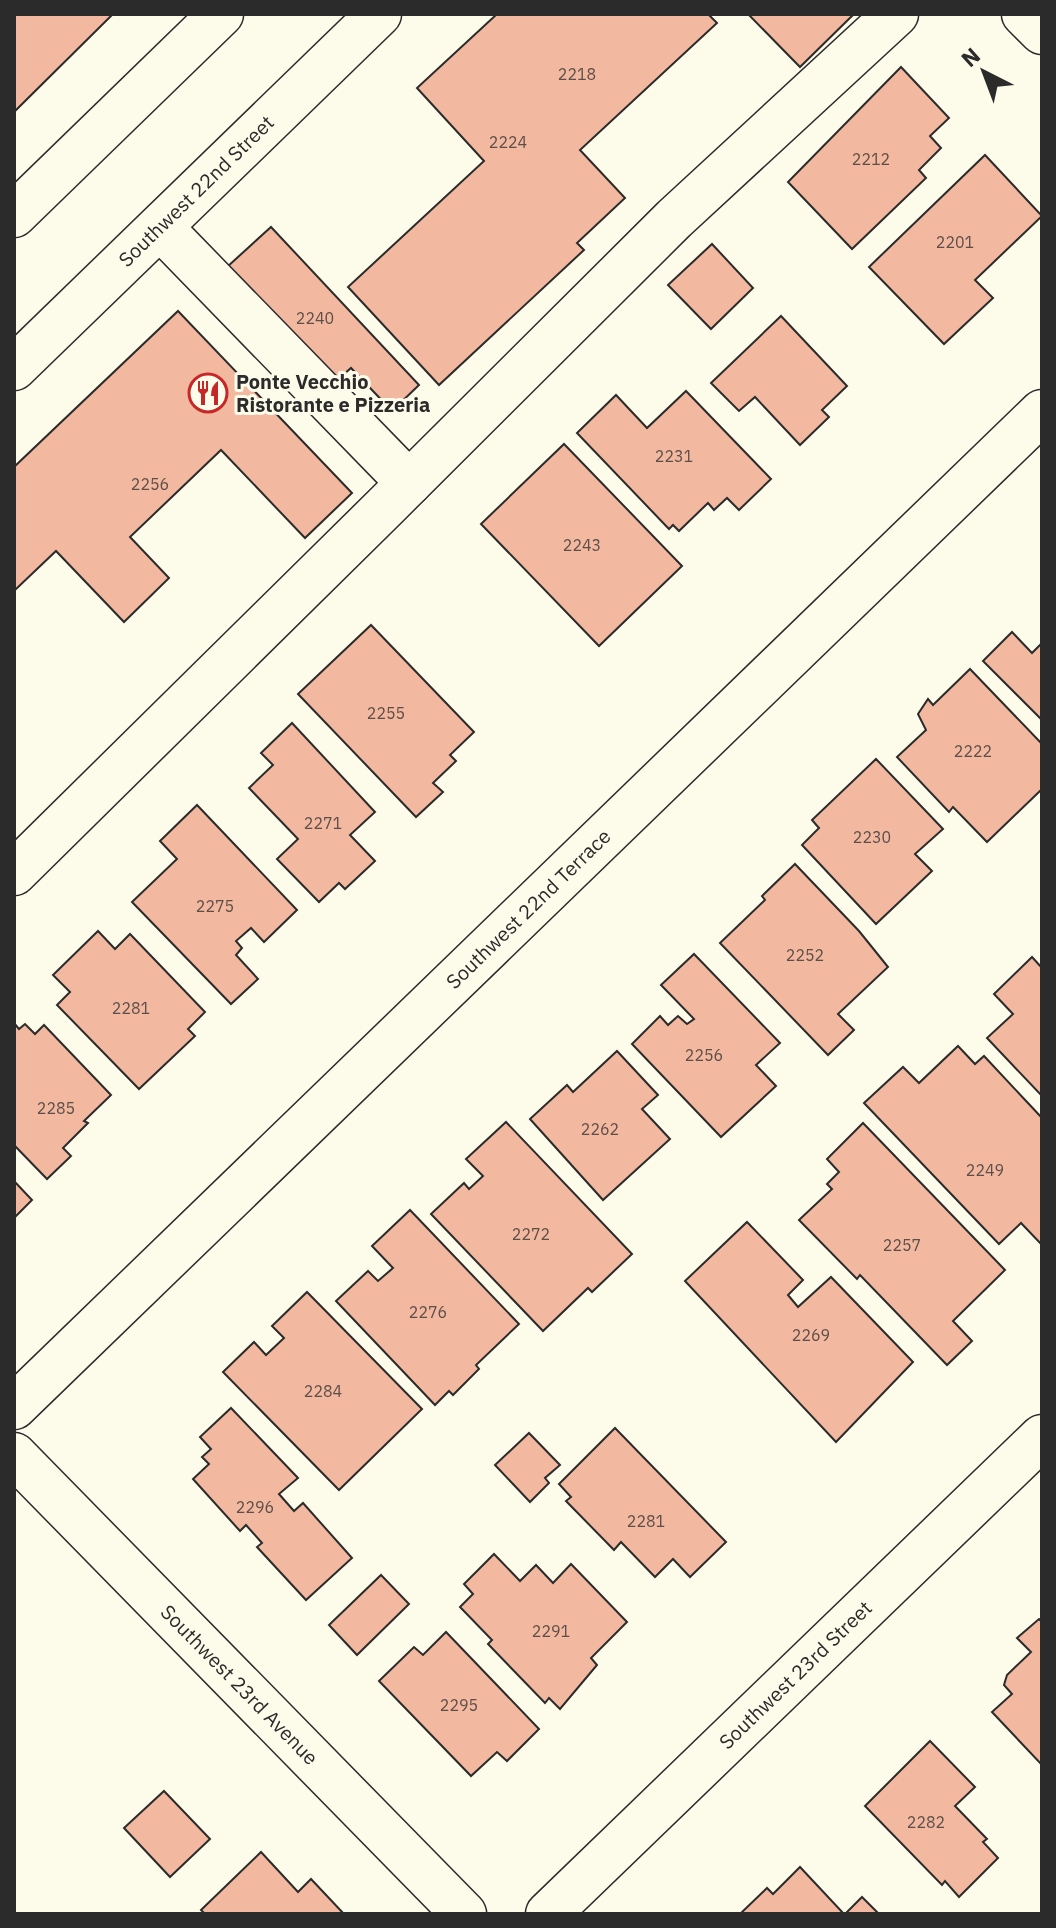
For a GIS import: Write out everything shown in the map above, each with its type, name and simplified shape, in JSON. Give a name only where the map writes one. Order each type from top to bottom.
[{"type":"street","points":[[14,215],[221,14]]},
{"type":"street","name":"Southwest 22nd Street","points":[[14,368],[379,14]]},
{"type":"street","points":[[14,873],[674,219],[896,14]]},
{"type":"street","points":[[1024,14],[1042,32]]},
{"type":"street","points":[[160,227],[409,483]]},
{"type":"street","name":"Southwest 22nd Terrace","points":[[14,1407],[1042,412]]},
{"type":"street","name":"Southwest 23rd Street","points":[[548,1914],[1042,1437]]},
{"type":"street","name":"Southwest 23rd Avenue","points":[[14,1455],[464,1914]]},
{"type":"building","points":[[14,14],[113,14],[14,112]]},
{"type":"building","points":[[497,14],[708,14],[717,23],[580,150],[625,198],[577,243],[584,250],[439,385],[348,287],[484,161],[417,88]]},
{"type":"building","points":[[748,14],[854,14],[800,67]]},
{"type":"building","points":[[901,67],[949,118],[930,136],[941,148],[919,170],[926,178],[852,249],[788,182]]},
{"type":"building","points":[[985,155],[1042,216],[975,280],[993,298],[944,344],[869,267]]},
{"type":"building","points":[[271,227],[419,385],[392,411],[351,368],[335,382],[227,267]]},
{"type":"building","points":[[712,244],[753,288],[711,329],[668,285]]},
{"type":"building","points":[[178,311],[352,493],[305,538],[221,450],[130,537],[169,578],[124,622],[56,551],[14,591],[14,467]]},
{"type":"building","points":[[781,316],[847,386],[822,410],[829,417],[800,445],[755,397],[739,411],[711,383]]},
{"type":"building","points":[[686,391],[771,479],[739,510],[727,498],[714,510],[708,503],[679,531],[673,525],[669,529],[577,433],[616,395],[647,428]]},
{"type":"building","points":[[564,444],[682,566],[599,646],[481,524]]},
{"type":"building","points":[[371,625],[474,732],[450,755],[456,761],[433,783],[443,792],[416,817],[298,694]]},
{"type":"building","points":[[1012,632],[1032,653],[1042,643],[1042,720],[983,661]]},
{"type":"building","points":[[970,669],[1042,744],[1042,789],[987,842],[953,807],[949,812],[897,757],[926,730],[918,714],[928,699],[933,705]]},
{"type":"building","points":[[292,723],[375,812],[350,835],[375,861],[345,889],[339,883],[319,902],[277,859],[298,839],[249,788],[273,765],[261,753]]},
{"type":"building","points":[[876,759],[943,829],[915,854],[932,871],[876,924],[802,845],[819,828],[812,820]]},
{"type":"building","points":[[197,805],[297,910],[264,942],[251,928],[236,941],[242,948],[236,955],[258,979],[231,1004],[132,902],[177,859],[160,841]]},
{"type":"building","points":[[795,864],[859,931],[888,967],[838,1014],[854,1030],[828,1055],[720,943],[765,900],[762,896]]},
{"type":"building","points":[[98,931],[115,949],[130,934],[205,1012],[188,1029],[195,1036],[139,1089],[57,1005],[70,992],[53,975]]},
{"type":"building","points":[[694,954],[780,1043],[756,1065],[776,1086],[721,1137],[632,1044],[660,1016],[668,1025],[678,1016],[687,1024],[694,1019],[661,985]]},
{"type":"building","points":[[1032,957],[1042,968],[1042,1096],[987,1038],[1013,1014],[994,994]]},
{"type":"building","points":[[14,1023],[19,1029],[25,1024],[35,1034],[44,1025],[111,1095],[84,1121],[88,1123],[63,1148],[71,1156],[47,1179],[14,1145]]},
{"type":"building","points":[[958,1046],[975,1064],[984,1056],[1042,1118],[1042,1245],[1021,1223],[999,1244],[864,1103],[903,1067],[919,1083]]},
{"type":"building","points":[[617,1051],[658,1095],[642,1109],[670,1139],[603,1200],[530,1119],[567,1085],[573,1092]]},
{"type":"building","points":[[506,1122],[632,1254],[592,1292],[588,1288],[543,1331],[431,1214],[464,1183],[469,1189],[483,1176],[466,1159]]},
{"type":"building","points":[[863,1123],[1005,1270],[953,1321],[972,1341],[947,1365],[860,1275],[857,1279],[799,1220],[832,1189],[827,1184],[839,1172],[827,1159]]},
{"type":"building","points":[[14,1181],[32,1200],[14,1218]]},
{"type":"building","points":[[410,1210],[519,1324],[476,1365],[479,1369],[453,1395],[449,1391],[435,1405],[336,1301],[368,1271],[378,1281],[393,1268],[372,1246]]},
{"type":"building","points":[[747,1222],[803,1280],[788,1295],[798,1307],[831,1277],[913,1362],[836,1442],[685,1281]]},
{"type":"building","points":[[307,1292],[422,1409],[339,1490],[223,1372],[254,1342],[266,1355],[284,1338],[272,1326]]},
{"type":"building","points":[[231,1408],[298,1478],[279,1494],[294,1511],[303,1503],[352,1558],[306,1600],[257,1547],[262,1543],[246,1525],[240,1531],[193,1479],[209,1464],[202,1457],[211,1449],[200,1437]]},
{"type":"building","points":[[615,1428],[726,1542],[690,1577],[673,1559],[655,1577],[621,1542],[614,1550],[566,1501],[571,1497],[559,1484]]},
{"type":"building","points":[[529,1433],[560,1465],[545,1478],[549,1483],[530,1502],[495,1465]]},
{"type":"building","points":[[494,1554],[520,1581],[536,1565],[553,1583],[571,1564],[627,1622],[591,1658],[597,1665],[560,1709],[549,1698],[545,1703],[488,1644],[492,1640],[460,1607],[473,1594],[464,1584]]},
{"type":"building","points":[[381,1575],[409,1604],[357,1655],[329,1625]]},
{"type":"building","points":[[1039,1619],[1042,1622],[1042,1765],[992,1712],[1012,1694],[1004,1685],[1007,1675],[1031,1652],[1017,1638]]},
{"type":"building","points":[[446,1632],[539,1729],[507,1761],[497,1752],[471,1776],[379,1681],[414,1647],[423,1655]]},
{"type":"building","points":[[930,1741],[975,1787],[955,1806],[987,1839],[983,1842],[998,1858],[959,1897],[945,1881],[942,1885],[865,1806]]},
{"type":"building","points":[[164,1791],[210,1839],[170,1877],[124,1828]]},
{"type":"building","points":[[261,1852],[298,1892],[311,1879],[344,1914],[205,1914],[201,1910]]},
{"type":"building","points":[[800,1867],[844,1914],[740,1914],[767,1888],[773,1894]]},
{"type":"building","points":[[862,1897],[879,1914],[845,1914]]},
{"type":"place","name":"Ponte Vecchio Ristorante e Pizzeria","points":[[208,393]]}]
